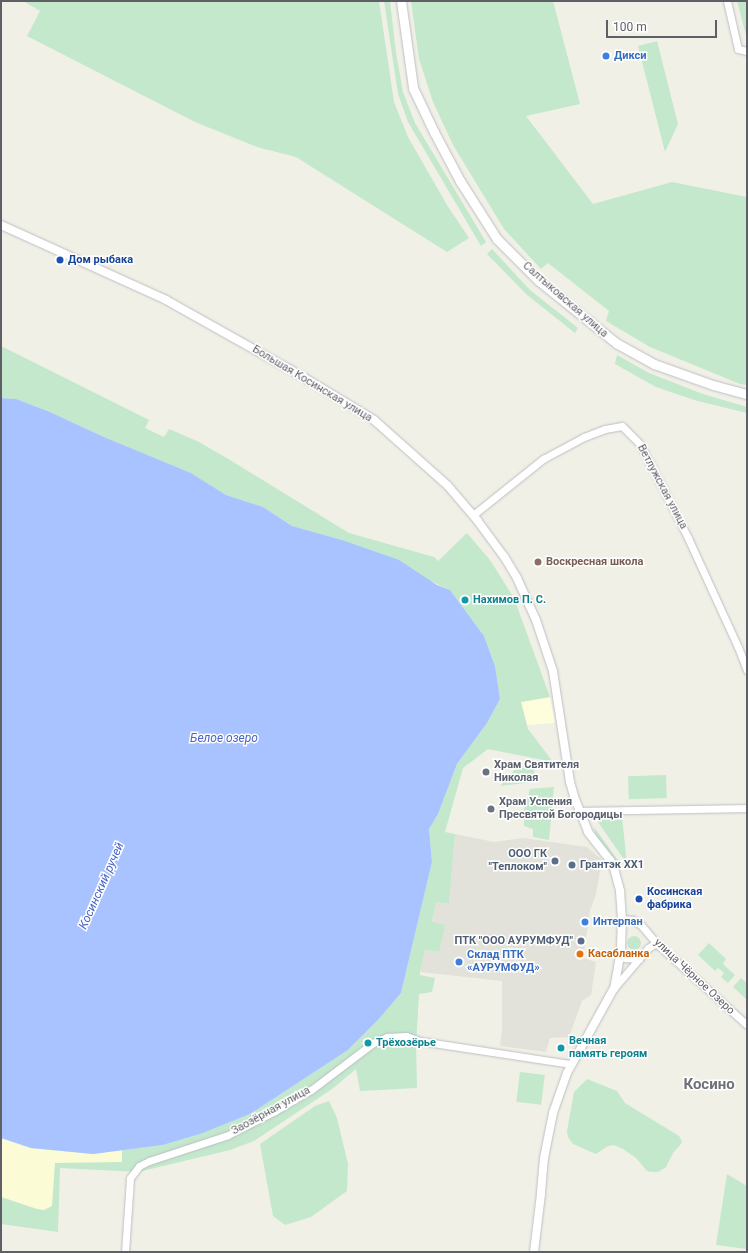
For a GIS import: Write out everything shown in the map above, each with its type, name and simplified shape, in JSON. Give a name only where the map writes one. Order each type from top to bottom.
[{"type":"main road","name":"Салтыковская улица","points":[[401,1],[410,71],[416,93],[460,181],[497,239],[539,281],[616,343],[654,364],[713,385],[747,394]]},
{"type":"street","points":[[727,1],[738,49],[747,52]]},
{"type":"street","name":"Большая Косинская улица","points":[[1,224],[166,300],[303,377],[374,420],[448,486],[473,515],[505,558],[517,578],[544,642],[553,671],[570,782],[578,811],[588,832],[610,860],[614,868],[620,891],[622,919],[621,950],[614,988],[571,1064],[551,1121],[544,1158],[542,1194],[534,1252]]},
{"type":"street","name":"Ветлужская улица","points":[[473,515],[543,459],[584,437],[605,429],[622,426],[640,444],[688,538],[747,670]]},
{"type":"street","points":[[578,811],[747,808]]},
{"type":"street","name":"улица Чёрное Озеро","points":[[622,919],[633,920],[641,925],[656,943],[747,1025]]},
{"type":"street","points":[[614,988],[648,948],[656,943]]},
{"type":"street","points":[[621,950],[625,958],[639,959]]},
{"type":"street","name":"Заозёрная улица","points":[[126,1250],[130,1178],[139,1166],[149,1161],[228,1135],[275,1111],[311,1090],[373,1043],[387,1037],[406,1036],[420,1041],[571,1064]]},
{"type":"shaded area","points":[[23,1],[379,1],[394,102],[408,137],[447,205],[469,238],[447,252],[296,157],[257,147],[195,122],[27,36],[40,11]]},
{"type":"shaded area","points":[[384,1],[390,1],[396,53],[403,92],[415,123],[486,242],[481,246],[408,122],[398,94]]},
{"type":"shaded area","points":[[411,1],[553,1],[580,104],[526,116],[593,204],[672,182],[747,197],[747,385],[740,384],[650,347],[606,321],[609,311],[548,263],[541,269],[504,229],[453,145],[433,102],[419,59]]},
{"type":"shaded area","points":[[737,1],[747,1],[747,39]]},
{"type":"shaded area","points":[[657,41],[678,124],[665,152],[638,46]]},
{"type":"shaded area","points":[[492,249],[530,290],[578,328],[575,333],[526,294],[487,254]]},
{"type":"shaded area","points":[[1,346],[149,420],[145,428],[164,437],[169,429],[199,442],[349,533],[434,557],[438,561],[467,533],[490,560],[514,598],[550,697],[521,702],[528,729],[553,762],[488,749],[463,768],[445,832],[455,834],[449,904],[436,902],[432,922],[445,925],[439,952],[425,950],[420,972],[420,975],[435,978],[432,992],[419,994],[416,1045],[417,1088],[360,1091],[356,1069],[332,1089],[254,1141],[230,1150],[138,1172],[60,1168],[58,1232],[1,1224],[1,1138],[31,1148],[93,1154],[163,1145],[203,1133],[250,1114],[348,1050],[378,1020],[401,993],[432,862],[429,829],[438,814],[457,764],[487,723],[500,699],[495,666],[484,636],[450,590],[342,540],[292,526],[263,507],[226,495],[191,473],[104,437],[50,412],[16,399],[1,398]]},
{"type":"shaded area","points":[[617,355],[649,373],[703,394],[747,407],[747,413],[694,400],[656,387],[615,364]]},
{"type":"shaded area","points":[[550,697],[555,723],[527,725],[521,702]]},
{"type":"shaded area","points":[[517,767],[534,769],[535,782],[500,786]]},
{"type":"shaded area","points":[[666,775],[667,798],[629,799],[628,776]]},
{"type":"shaded area","points":[[554,787],[549,840],[533,837],[533,829],[524,826],[524,810],[530,789]]},
{"type":"shaded area","points":[[622,817],[627,864],[596,819]]},
{"type":"shaded area","points":[[594,827],[622,866],[597,841]]},
{"type":"shaded area","points":[[455,834],[494,842],[523,838],[587,847],[602,860],[596,894],[590,911],[583,958],[596,962],[591,995],[582,1001],[569,1037],[550,1038],[546,1052],[500,1046],[502,1029],[502,981],[420,972],[425,950],[438,952],[432,923],[436,902],[449,904]]},
{"type":"shaded area","points":[[631,936],[637,936],[641,940],[641,946],[637,950],[631,950],[627,946],[627,940]]},
{"type":"shaded area","points":[[709,943],[726,959],[723,964],[735,975],[728,983],[721,977],[724,973],[718,968],[715,971],[698,955]]},
{"type":"shaded area","points":[[741,978],[747,983],[747,1000],[733,987]]},
{"type":"shaded area","points":[[520,1072],[545,1075],[541,1105],[516,1102]]},
{"type":"shaded area","points":[[587,1079],[617,1091],[625,1103],[679,1136],[682,1141],[681,1144],[673,1153],[666,1167],[658,1172],[647,1171],[636,1158],[614,1145],[608,1146],[596,1154],[573,1144],[568,1137],[567,1131],[574,1092]]},
{"type":"shaded area","points":[[329,1101],[337,1118],[348,1164],[347,1191],[311,1217],[285,1225],[273,1216],[260,1144],[315,1106]]},
{"type":"shaded area","points":[[727,1174],[747,1186],[747,1249],[716,1245]]},
{"type":"sand","points":[[1,1138],[31,1148],[93,1154],[122,1150],[122,1162],[55,1163],[52,1206],[44,1210],[37,1209],[1,1197]]},
{"type":"water","name":"Белое озеро","points":[[1,398],[16,399],[50,412],[104,437],[191,473],[226,495],[263,507],[292,526],[342,540],[399,560],[437,585],[450,590],[484,636],[495,666],[500,699],[487,723],[457,764],[438,814],[429,829],[432,862],[401,993],[378,1020],[348,1050],[250,1114],[203,1133],[163,1145],[93,1154],[31,1148],[1,1138]]},
{"type":"place","name":"Дикси","points":[[606,56]]},
{"type":"place","name":"Дом рыбака","points":[[60,260]]},
{"type":"place","name":"Воскресная школа","points":[[538,562]]},
{"type":"place","name":"Нахимов П. С.","points":[[465,600]]},
{"type":"place","name":"Храм Святителя Николая","points":[[486,772]]},
{"type":"place","name":"Храм Успения Пресвятой Богородицы","points":[[491,809]]},
{"type":"place","name":"ООО ГК \"Теплоком\"","points":[[555,861]]},
{"type":"place","name":"Грантэк ХХ1","points":[[572,865]]},
{"type":"place","name":"Косинская фабрика","points":[[639,899]]},
{"type":"place","name":"Интерпан","points":[[585,922]]},
{"type":"place","name":"ПТК \"ООО АУРУМФУД\"","points":[[581,941]]},
{"type":"place","name":"Касабланка","points":[[580,954]]},
{"type":"place","name":"Склад ПТК «АУРУМФУД»","points":[[459,962]]},
{"type":"place","name":"Трёхозёрье","points":[[368,1043]]},
{"type":"place","name":"Вечная память героям","points":[[561,1048]]},
{"type":"district","name":"Косино","points":[[709,1085]]},
{"type":"water label","name":"Косинский ручей","points":[[102,886]]}]
